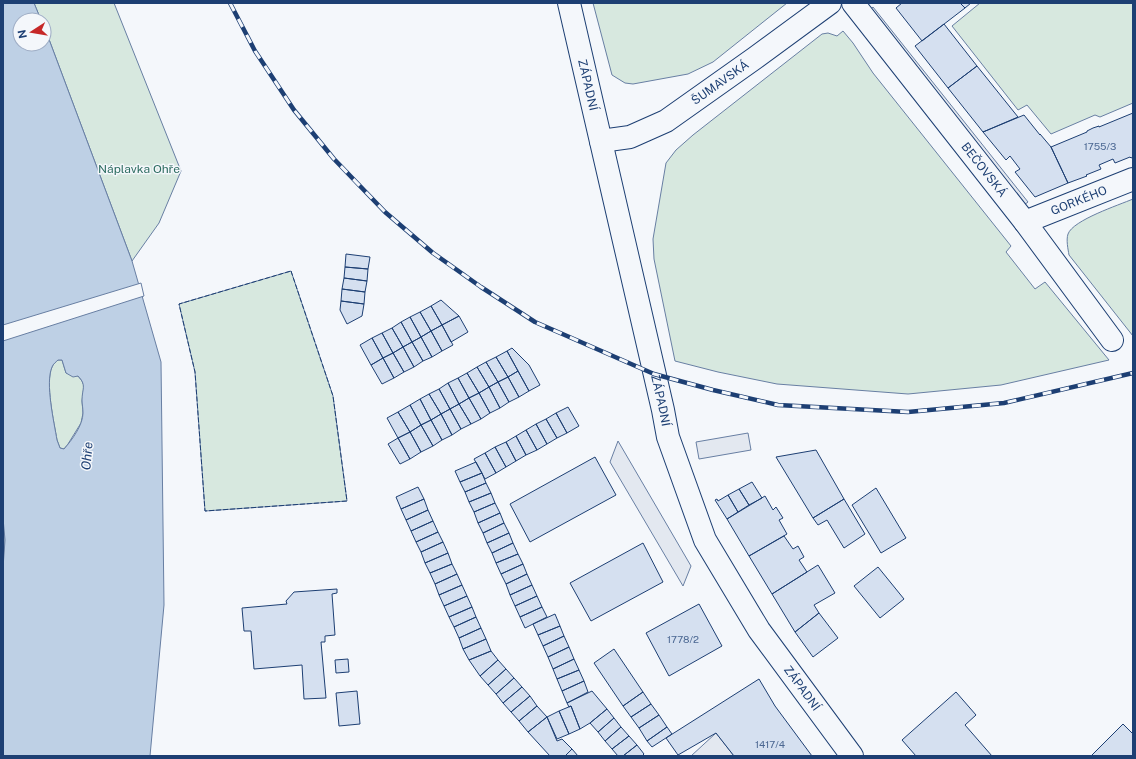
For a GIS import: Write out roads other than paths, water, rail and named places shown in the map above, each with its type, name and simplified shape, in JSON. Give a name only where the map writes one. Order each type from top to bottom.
[{"type":"street","name":"ZÁPADNÍ","points":[[569,3],[668,437],[705,540],[759,630],[852,756]]},
{"type":"street","name":"ŠUMAVSKÁ","points":[[601,141],[630,137],[666,121],[830,3]]},
{"type":"street","name":"BEČOVSKÁ","points":[[853,3],[1025,222],[1112,340]]},
{"type":"street","name":"GORKÉHO","points":[[1025,222],[1133,179]]},
{"type":"water","name":"Ohře","points":[[3,3],[34,3],[38,12],[12,12],[12,52],[52,52],[52,47],[132,261],[161,362],[164,605],[150,756],[3,756],[3,568],[5,540],[3,518]],"holes":[[[58,360],[62,360],[66,373],[73,377],[78,376],[81,379],[83,385],[83,418],[74,437],[64,449],[60,448],[57,440],[49,383],[52,366]]]},
{"type":"railway","points":[[230,3],[255,51],[294,110],[334,159],[385,212],[433,253],[481,287],[535,322],[654,374],[713,390],[778,405],[908,412],[1004,403],[1133,373]]},
{"type":"park label","name":"Náplavka Ohře","points":[[139,169]]}]
